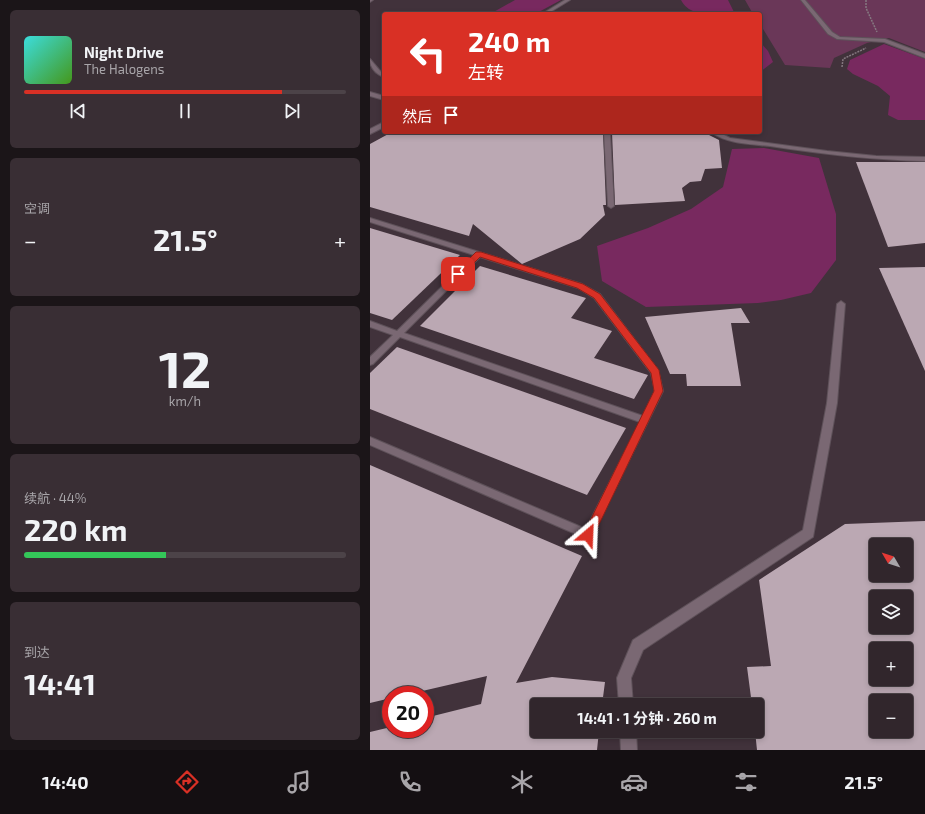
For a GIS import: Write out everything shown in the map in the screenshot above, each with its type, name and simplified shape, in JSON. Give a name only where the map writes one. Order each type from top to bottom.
[{"type":"street","points":[[548,12],[568,0]]},
{"type":"street","points":[[803,0],[830,33],[839,38],[885,41],[925,56]]},
{"type":"street","points":[[370,61],[382,74]]},
{"type":"street","points":[[370,94],[382,97]]},
{"type":"street","points":[[370,132],[382,125]]},
{"type":"street","points":[[625,698],[624,678],[638,645],[809,533],[832,403],[841,304]]},
{"type":"street","points":[[628,738],[629,750]]},
{"type":"lane","points":[[607,134],[611,206]]},
{"type":"lane","points":[[718,134],[729,140],[833,153],[897,159],[925,159]]},
{"type":"lane","points":[[370,220],[580,286],[597,296],[656,372],[659,391],[588,535],[370,441]]},
{"type":"lane","points":[[370,362],[478,254]]},
{"type":"lane","points":[[370,324],[645,420]]},
{"type":"shaded area","points":[[515,0],[561,0],[539,12],[494,12]]},
{"type":"shaded area","points":[[681,0],[728,0],[734,12],[696,12],[685,6]]},
{"type":"shaded area","points":[[745,0],[925,0],[925,52],[889,38],[867,43],[834,58],[830,68],[785,65],[762,27],[762,12],[752,12]]},
{"type":"shaded area","points":[[762,44],[768,51],[773,62],[762,70]]},
{"type":"shaded area","points":[[884,44],[925,59],[925,120],[898,120],[888,115],[890,96],[878,86],[853,74],[847,69],[850,60]]},
{"type":"shaded area","points":[[764,148],[819,158],[836,214],[836,260],[811,293],[781,300],[758,303],[646,307],[602,281],[597,246],[648,228],[691,209],[723,187],[732,149]]},
{"type":"building","points":[[388,134],[603,134],[606,205],[603,205],[605,215],[580,239],[522,264],[473,224],[469,236],[370,207],[370,144]]},
{"type":"building","points":[[612,134],[697,134],[709,135],[719,140],[722,168],[705,169],[701,181],[690,182],[682,188],[685,201],[615,205]]},
{"type":"building","points":[[856,162],[925,162],[925,243],[888,247]]},
{"type":"building","points":[[370,228],[460,255],[392,320],[370,313]]},
{"type":"building","points":[[480,266],[586,298],[571,318],[612,331],[594,358],[648,375],[634,399],[420,326]]},
{"type":"building","points":[[925,267],[925,371],[879,268]]},
{"type":"building","points":[[741,308],[750,323],[731,323],[741,386],[687,386],[686,374],[670,374],[645,317]]},
{"type":"building","points":[[397,347],[626,428],[587,495],[370,409],[370,373]]},
{"type":"building","points":[[370,465],[582,556],[516,683],[552,677],[605,682],[603,698],[530,698],[530,738],[598,738],[597,750],[370,750],[370,732],[382,729],[382,738],[434,738],[434,716],[481,704],[487,676],[434,688],[434,686],[382,686],[382,700],[370,703]]},
{"type":"building","points":[[925,521],[925,750],[757,750],[756,738],[764,738],[764,698],[751,698],[747,667],[771,666],[759,580],[845,524]]},
{"type":"route","points":[[458,274],[478,254],[580,286],[597,296],[656,372],[659,391],[588,535]]}]
